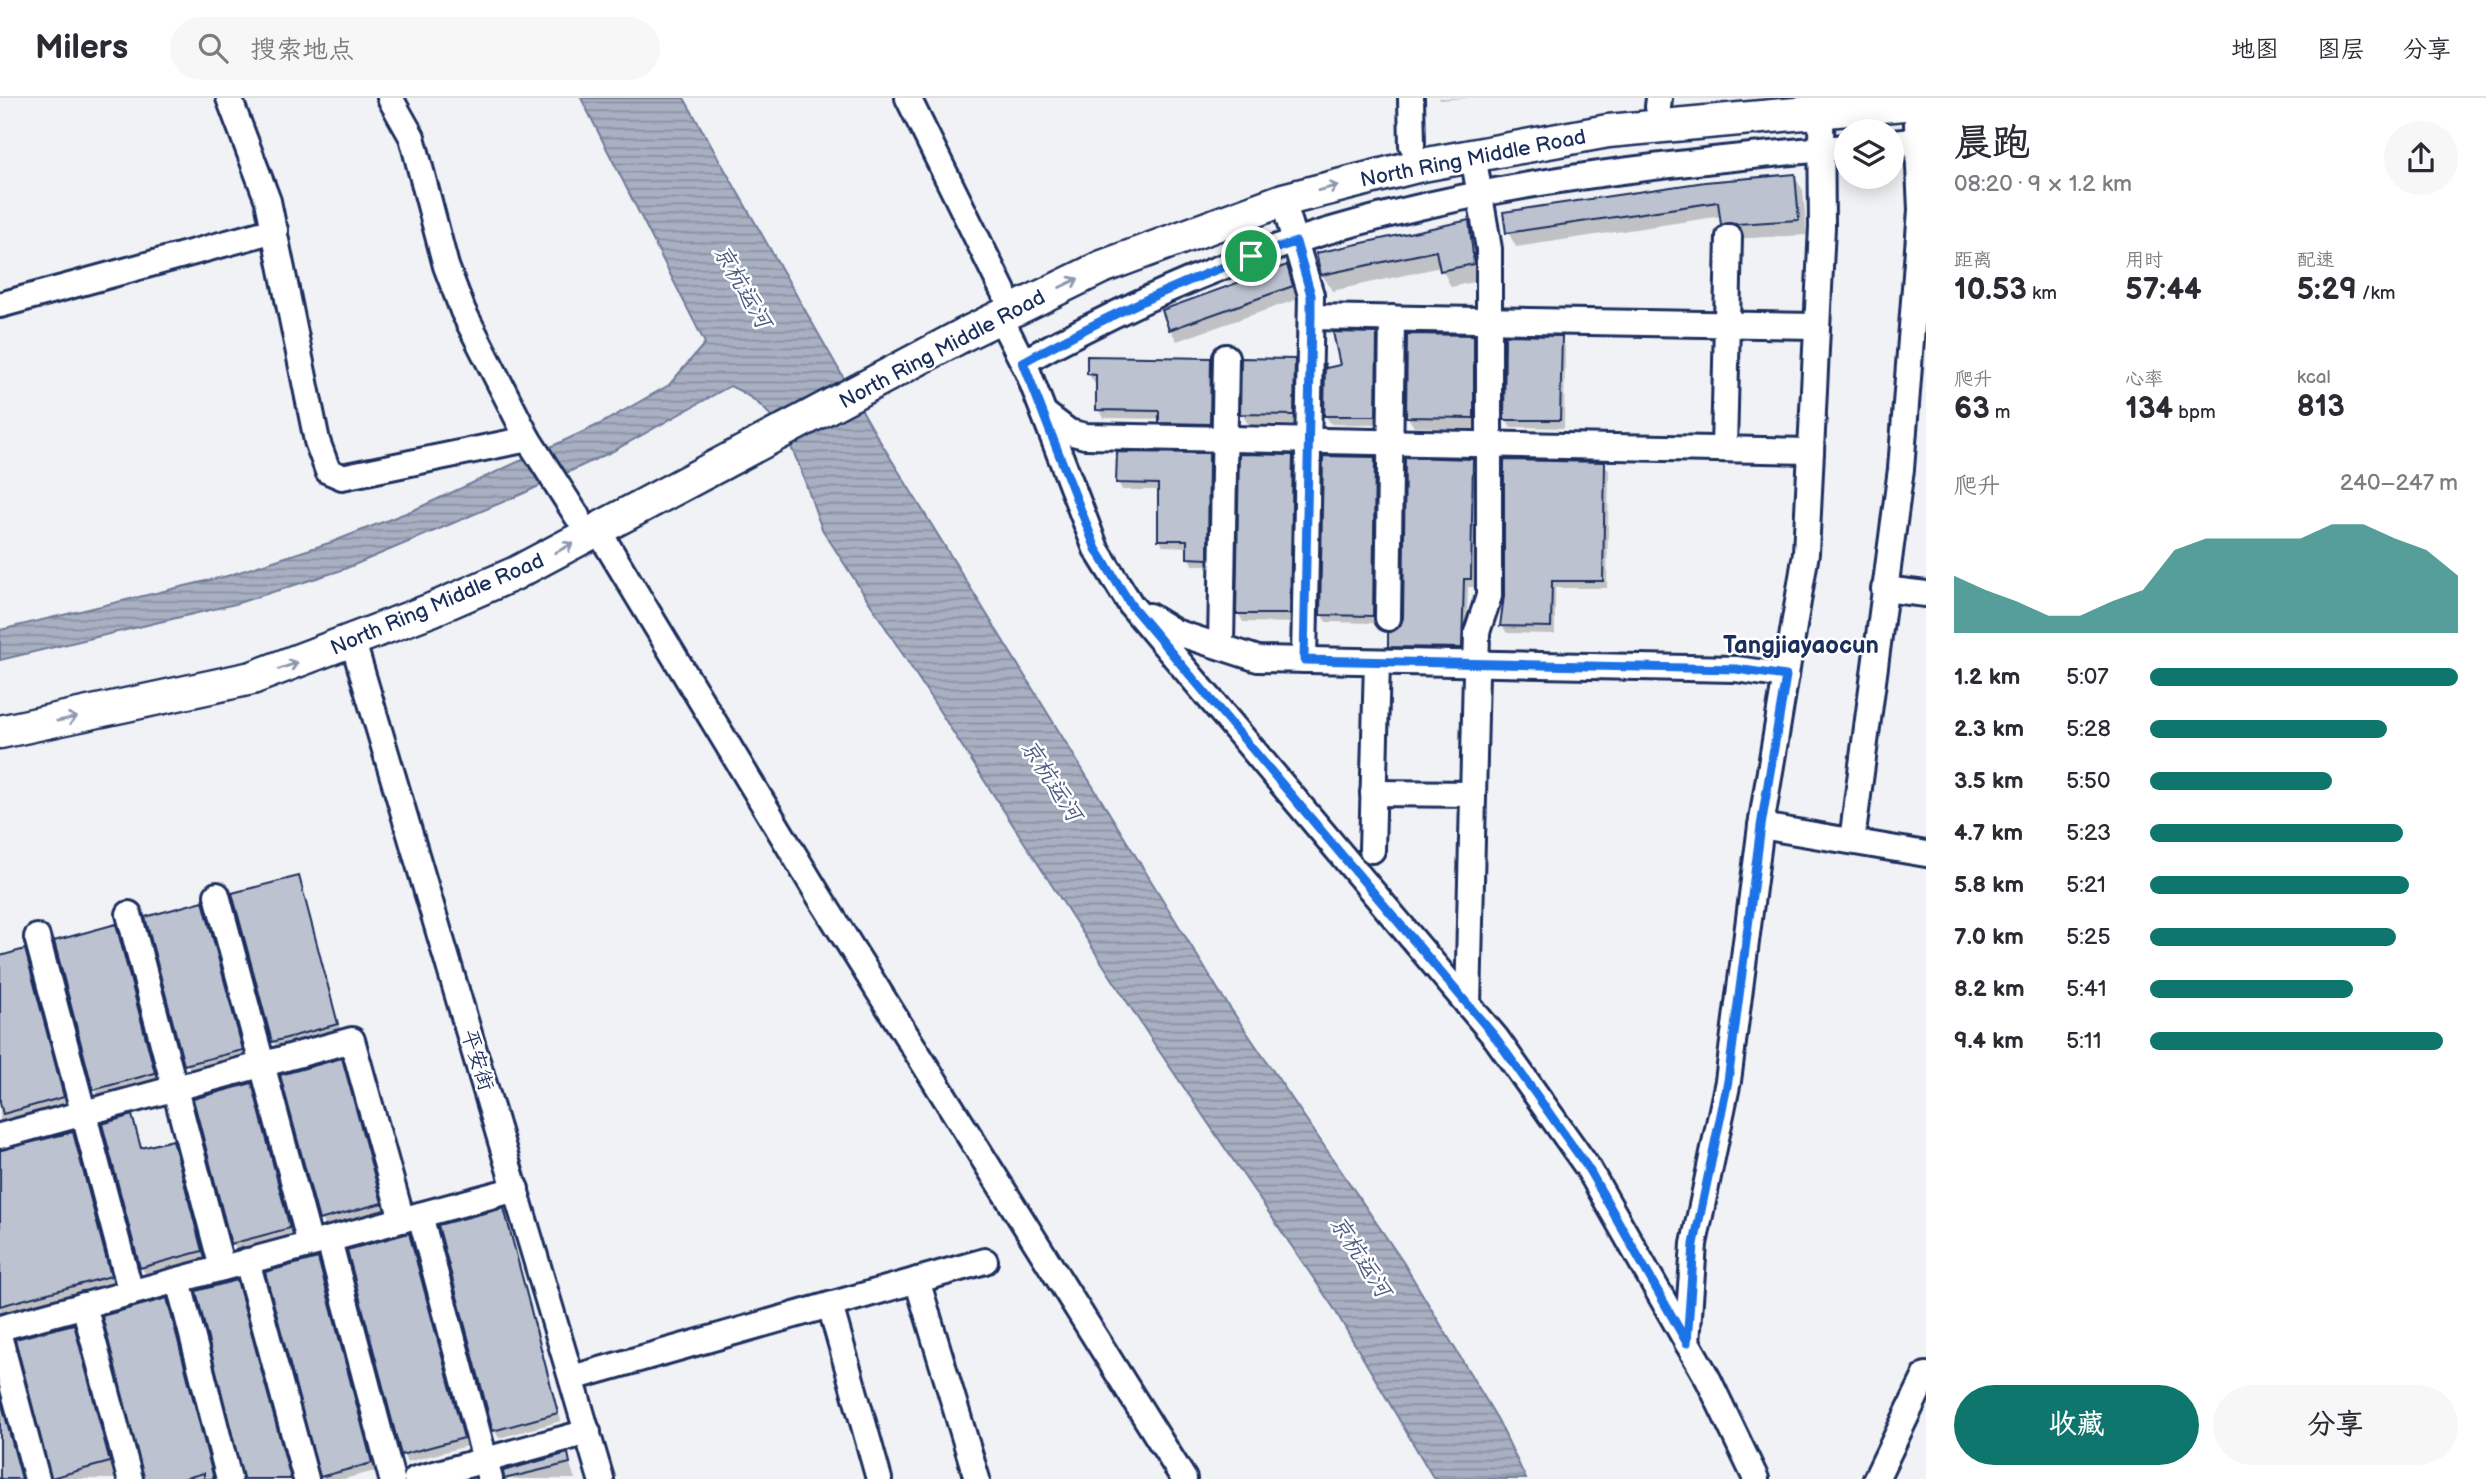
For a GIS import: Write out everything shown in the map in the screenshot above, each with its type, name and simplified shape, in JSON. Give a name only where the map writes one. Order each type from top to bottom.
[{"type":"main road","name":"North Ring Middle Road","points":[[0,710],[246,657],[422,591],[587,523],[753,438],[1002,304],[1094,247],[1277,179],[1412,145],[1521,123],[1659,102],[1748,98]]},
{"type":"main road","name":"North Ring Middle Road","points":[[1002,304],[1283,200],[1473,155],[1608,131],[1921,102]]},
{"type":"main road","name":"North Ring Middle Road","points":[[0,732],[252,678],[353,642],[514,574],[587,523]]},
{"type":"street","points":[[229,98],[268,201],[317,441],[331,474],[342,477],[528,439]]},
{"type":"street","points":[[390,98],[412,137],[446,266],[463,311],[528,439],[587,523],[1184,1479]]},
{"type":"street","points":[[908,98],[1002,304],[1096,549],[1131,605],[1468,1005],[1550,1111],[1580,1157],[1687,1343],[1740,1442],[1756,1479]]},
{"type":"street","points":[[1411,98],[1412,145]]},
{"type":"street","points":[[1852,841],[1901,469],[1921,210],[1921,102]]},
{"type":"street","points":[[1687,1343],[1694,1244],[1728,1081],[1761,826],[1806,553],[1822,227],[1821,111]]},
{"type":"street","points":[[1904,142],[1922,141]]},
{"type":"street","points":[[1023,362],[1084,328],[1186,281],[1296,242],[1480,194],[1640,168],[1834,148]]},
{"type":"street","points":[[1468,1005],[1477,632],[1489,596],[1489,248],[1473,155]]},
{"type":"street","points":[[1283,200],[1311,295],[1304,660]]},
{"type":"street","points":[[0,305],[275,230]]},
{"type":"street","points":[[1724,449],[1729,237]]},
{"type":"street","points":[[1311,317],[1817,326]]},
{"type":"street","points":[[1388,618],[1392,318]]},
{"type":"street","points":[[1221,645],[1226,356]]},
{"type":"street","points":[[1044,413],[1069,432],[1085,436],[1811,451]]},
{"type":"street","points":[[1884,589],[1926,594]]},
{"type":"street","points":[[1131,605],[1175,632],[1258,659],[1736,669],[1786,676]]},
{"type":"street","name":"平安街","points":[[353,642],[601,1479]]},
{"type":"street","points":[[1372,849],[1377,662]]},
{"type":"street","points":[[1373,793],[1473,794]]},
{"type":"street","points":[[1761,826],[1926,854]]},
{"type":"street","points":[[217,895],[262,1064],[320,1242],[392,1479]]},
{"type":"street","points":[[129,914],[222,1268]]},
{"type":"street","points":[[37,937],[131,1293]]},
{"type":"street","points":[[0,1136],[352,1040],[411,1217],[487,1469]]},
{"type":"street","points":[[0,1328],[516,1189]]},
{"type":"street","points":[[247,1261],[306,1479]]},
{"type":"street","points":[[572,1378],[985,1261]]},
{"type":"street","points":[[178,1280],[229,1479]]},
{"type":"street","points":[[917,1280],[977,1479]]},
{"type":"street","points":[[831,1305],[879,1479]]},
{"type":"street","points":[[84,1306],[130,1479]]},
{"type":"street","points":[[0,1339],[37,1479]]},
{"type":"street","points":[[1876,1479],[1926,1375]]},
{"type":"street","points":[[415,1479],[487,1469],[588,1432]]},
{"type":"water","name":"京杭运河","points":[[581,98],[684,98],[875,433],[1222,996],[1403,1262],[1498,1420],[1526,1479],[1434,1479],[1333,1307],[1153,1042],[822,529],[791,446],[767,411],[751,397],[730,386],[613,451],[522,494],[342,570],[235,604],[0,660],[0,630],[227,576],[332,542],[416,509],[600,424],[669,385],[705,343]]},
{"type":"building","points":[[1795,174],[1799,220],[1721,225],[1718,202],[1506,233],[1503,212],[1705,182]]},
{"type":"building","points":[[1469,220],[1474,264],[1440,271],[1436,251],[1321,275],[1316,253]]},
{"type":"building","points":[[1287,265],[1293,286],[1169,330],[1162,310]]},
{"type":"building","points":[[1333,332],[1377,333],[1376,416],[1324,416],[1325,363],[1326,368],[1340,365]]},
{"type":"building","points":[[1407,334],[1474,335],[1474,418],[1406,417]]},
{"type":"building","points":[[1505,335],[1562,336],[1560,420],[1504,420]]},
{"type":"building","points":[[1087,356],[1211,358],[1210,424],[1159,423],[1159,411],[1096,410],[1096,375],[1087,374]]},
{"type":"building","points":[[1241,358],[1295,359],[1294,415],[1240,414]]},
{"type":"building","points":[[1117,452],[1209,453],[1208,559],[1187,558],[1187,540],[1158,540],[1158,484],[1116,483]]},
{"type":"building","points":[[1239,454],[1293,455],[1290,614],[1236,614]]},
{"type":"building","points":[[1323,456],[1375,457],[1373,616],[1320,615]]},
{"type":"building","points":[[1405,457],[1473,459],[1471,579],[1464,579],[1462,648],[1388,647],[1388,633],[1400,626],[1403,618]]},
{"type":"building","points":[[1504,460],[1605,462],[1603,581],[1552,581],[1551,627],[1500,626],[1504,596]]},
{"type":"building","points":[[299,876],[338,1024],[272,1042],[232,893]]},
{"type":"building","points":[[203,901],[243,1050],[184,1065],[145,917]]},
{"type":"building","points":[[116,924],[155,1073],[93,1090],[54,941]]},
{"type":"building","points":[[25,949],[64,1097],[3,1114],[0,1103],[0,956]]},
{"type":"building","points":[[342,1058],[382,1203],[319,1220],[280,1075]]},
{"type":"building","points":[[252,1083],[290,1228],[231,1244],[193,1099]]},
{"type":"building","points":[[132,1115],[141,1148],[173,1140],[202,1251],[140,1268],[102,1124]]},
{"type":"building","points":[[73,1132],[111,1276],[0,1306],[0,1150]]},
{"type":"building","points":[[504,1208],[558,1413],[493,1431],[438,1225]]},
{"type":"building","points":[[409,1233],[464,1438],[401,1455],[347,1250]]},
{"type":"building","points":[[318,1258],[372,1463],[320,1477],[265,1272]]},
{"type":"building","points":[[237,1280],[291,1479],[243,1479],[196,1291]]},
{"type":"building","points":[[167,1298],[214,1479],[204,1479],[204,1473],[182,1479],[144,1479],[102,1316]]},
{"type":"building","points":[[74,1324],[110,1462],[51,1478],[15,1339]]},
{"type":"building","points":[[0,1397],[22,1479],[0,1479]]},
{"type":"building","points":[[568,1453],[570,1463],[504,1479],[503,1471]]},
{"type":"district","name":"Tangjiayaocun","points":[[1801,645]]},
{"type":"route","points":[[1296,242],[1311,295],[1304,660],[1736,669],[1768,671],[1786,676],[1761,826],[1728,1081],[1694,1244],[1687,1343],[1588,1168],[1550,1111],[1496,1038],[1131,605],[1096,549],[1080,510],[1023,362],[1084,328],[1186,281],[1251,256],[1296,242]]}]
